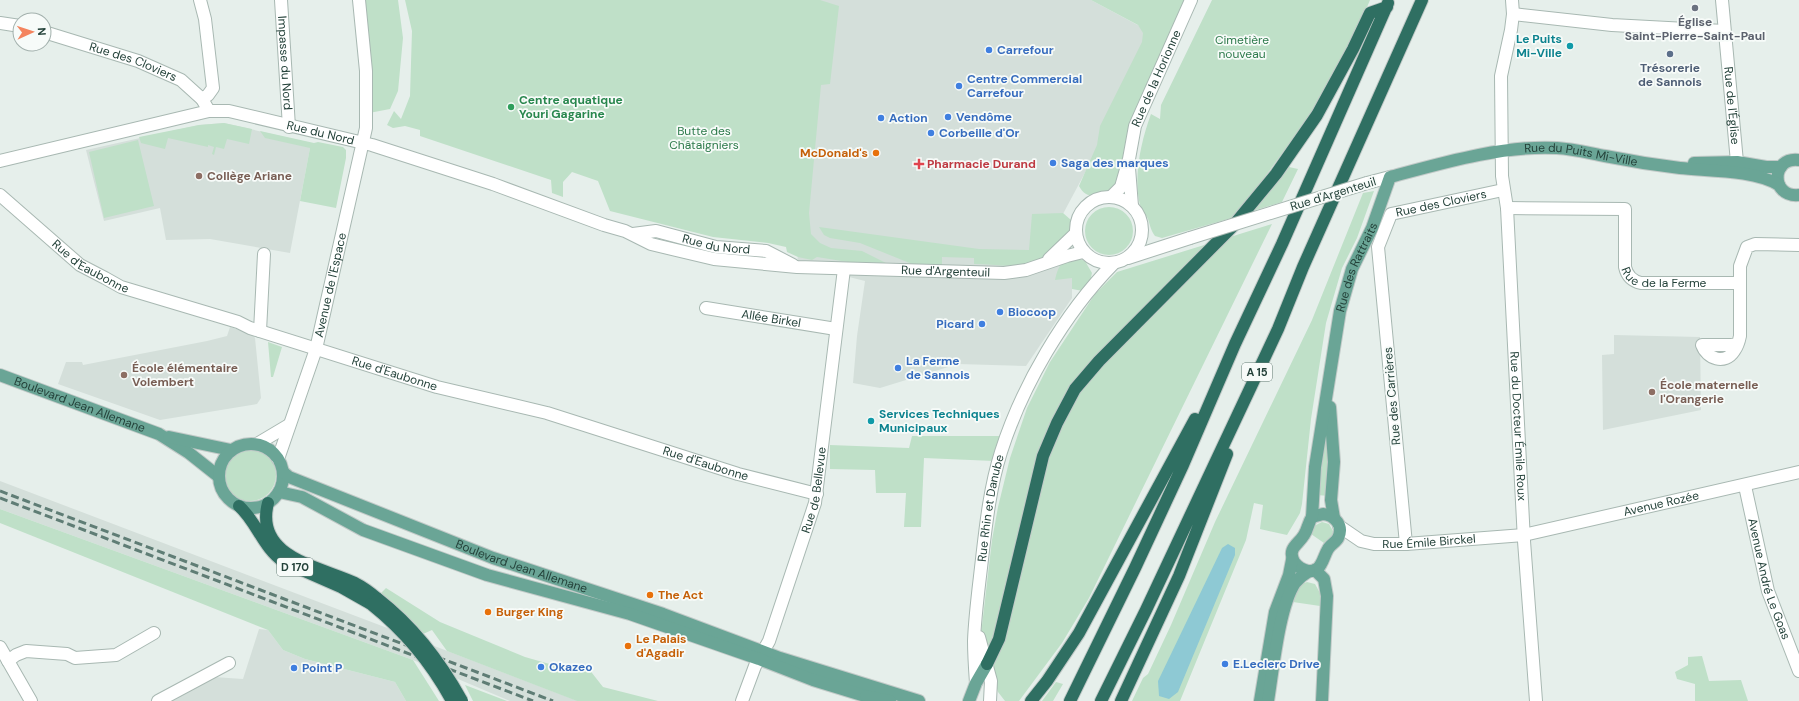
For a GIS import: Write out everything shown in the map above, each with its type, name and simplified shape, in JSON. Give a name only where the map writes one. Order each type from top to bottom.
[{"type":"highway","name":"A 15","points":[[1101,701],[1146,610],[1278,328],[1303,267],[1422,0]]},
{"type":"highway","name":"A 15","points":[[1070,701],[1138,562],[1183,465],[1235,344],[1288,231],[1388,3]]},
{"type":"highway","points":[[987,664],[999,639],[1043,456],[1056,422],[1075,389],[1099,361],[1233,226],[1271,180],[1299,143],[1317,115],[1353,49],[1370,13],[1388,3]]},
{"type":"highway","points":[[1121,701],[1179,576],[1278,328]]},
{"type":"highway","points":[[1031,701],[1047,681],[1097,603],[1235,344]]},
{"type":"highway","name":"D 170","points":[[268,503],[266,512],[267,530],[274,543],[302,562],[357,584],[415,645],[438,675],[452,701]]},
{"type":"highway","name":"D 170","points":[[239,506],[248,516],[265,544],[277,558],[393,610],[418,635],[442,666],[462,701]]},
{"type":"main road","name":"Rue du Puits Mi-Ville","points":[[1501,152],[1557,148],[1661,165]]},
{"type":"main road","name":"Rue d'Argenteuil","points":[[1390,177],[1439,164],[1501,152]]},
{"type":"main road","points":[[1779,185],[1777,177],[1799,152]]},
{"type":"main road","points":[[1661,165],[1737,162],[1766,167],[1790,163]]},
{"type":"main road","points":[[1661,165],[1749,175],[1767,179],[1779,185],[1787,193],[1799,195]]},
{"type":"main road","name":"Rue des Rattraits","points":[[1312,517],[1315,467],[1340,311],[1355,261],[1372,228],[1390,177]]},
{"type":"main road","name":"Rue des Rattraits","points":[[1331,360],[1330,414],[1334,472],[1331,500],[1337,522]]},
{"type":"main road","name":"Boulevard Jean Allemane","points":[[0,376],[160,434],[231,450]]},
{"type":"main road","name":"Boulevard Jean Allemane","points":[[160,434],[189,452],[218,476]]},
{"type":"main road","points":[[243,444],[257,444],[271,451],[278,459],[283,472],[282,486],[279,492],[268,503],[257,508],[239,506],[229,500],[222,492],[218,476],[220,464],[231,450],[243,444]]},
{"type":"main road","name":"Boulevard Jean Allemane","points":[[283,472],[289,477],[493,558],[663,614],[762,655]]},
{"type":"main road","name":"Boulevard Jean Allemane","points":[[279,492],[302,497],[363,530],[487,575],[630,614],[762,655]]},
{"type":"main road","points":[[1260,701],[1275,612],[1289,575],[1292,560],[1292,548],[1305,534],[1312,517],[1328,514],[1337,522],[1338,538],[1327,550],[1320,566],[1303,576],[1294,585],[1285,608],[1268,701]]},
{"type":"main road","points":[[1292,560],[1299,568],[1312,571],[1324,579],[1327,596],[1322,701]]},
{"type":"main road","points":[[762,655],[890,701]]},
{"type":"main road","points":[[969,701],[976,683],[987,664]]},
{"type":"main road","points":[[869,694],[919,701]]},
{"type":"street","points":[[200,0],[205,19],[213,88],[217,102],[229,111]]},
{"type":"street","name":"Impasse du Nord","points":[[280,0],[289,127]]},
{"type":"street","name":"Avenue de l'Espace","points":[[278,459],[316,349],[366,128],[366,71],[359,0]]},
{"type":"street","name":"Rue de la Horionne","points":[[1111,197],[1121,187],[1129,158],[1135,126],[1191,0]]},
{"type":"street","name":"Rue du Docteur Émile Roux","points":[[1512,0],[1512,14],[1501,76],[1501,152],[1503,190],[1506,208],[1524,535],[1536,701]]},
{"type":"street","name":"Rue de l'Église","points":[[1722,0],[1737,162]]},
{"type":"street","points":[[1512,14],[1612,25],[1724,31]]},
{"type":"street","points":[[0,23],[12,25]]},
{"type":"street","name":"Rue des Cloviers","points":[[52,34],[138,61],[181,80],[202,100],[209,111]]},
{"type":"street","points":[[202,100],[213,88]]},
{"type":"street","name":"Rue du Nord","points":[[0,161],[209,111],[229,111],[289,127],[363,143],[493,184],[632,234],[656,231],[716,247],[766,252],[775,255],[797,267],[844,269]]},
{"type":"street","name":"Rue de la Horionne","points":[[1129,158],[1132,206]]},
{"type":"street","points":[[1737,162],[1749,175]]},
{"type":"street","name":"Rue d'Argenteuil","points":[[1128,258],[1390,177]]},
{"type":"street","name":"Rue des Cloviers","points":[[1378,247],[1391,214],[1503,190]]},
{"type":"street","name":"Rue d'Eaubonne","points":[[0,195],[80,265],[121,287],[238,322],[260,331],[437,387],[547,413],[738,474],[817,494]]},
{"type":"street","points":[[1111,197],[1122,200],[1132,206],[1138,214],[1142,224],[1142,234],[1138,248],[1128,258],[1113,264],[1095,261],[1083,252],[1078,244],[1075,234],[1077,221],[1081,212],[1088,205],[1098,199],[1111,197]]},
{"type":"street","name":"Rue de la Ferme","points":[[1506,208],[1625,210],[1625,267],[1627,274],[1632,279],[1641,283],[1740,283]]},
{"type":"street","name":"Rue d'Argenteuil","points":[[1045,263],[1075,234]]},
{"type":"street","points":[[1142,234],[1152,242],[1167,246]]},
{"type":"street","points":[[1737,344],[1740,336],[1740,266],[1748,247],[1755,244],[1799,246]]},
{"type":"street","name":"Rue des Carrières","points":[[1378,247],[1406,544]]},
{"type":"street","name":"Rue d'Argenteuil","points":[[844,269],[1004,273],[1026,270],[1083,252]]},
{"type":"street","points":[[260,331],[264,254]]},
{"type":"street","name":"Rue Rhin et Danube","points":[[1090,289],[1094,274],[1095,261]]},
{"type":"street","name":"Rue Rhin et Danube","points":[[976,683],[974,642],[977,606],[987,518],[1001,453],[1019,405],[1041,359],[1090,289],[1113,264]]},
{"type":"street","name":"Rue de Bellevue","points":[[742,701],[762,655],[805,535],[817,494],[844,269]]},
{"type":"street","name":"Allée Birkel","points":[[706,308],[836,329]]},
{"type":"street","points":[[257,444],[289,425]]},
{"type":"street","name":"Avenue Rozée","points":[[1524,535],[1745,486],[1799,472]]},
{"type":"street","name":"Avenue André Le Goas","points":[[1745,486],[1768,591],[1799,671]]},
{"type":"street","name":"Rue Émile Birckel","points":[[1337,522],[1357,538],[1368,543],[1406,544],[1524,535]]},
{"type":"street","name":"Rue Rhin et Danube","points":[[977,606],[979,637],[991,680],[990,701]]},
{"type":"street","points":[[8,660],[26,651],[67,654],[75,658],[116,655],[154,633]]},
{"type":"street","points":[[0,647],[31,701]]},
{"type":"street","points":[[158,701],[228,662]]},
{"type":"shaded area","points":[[820,0],[1091,0],[1158,36],[1056,227],[1072,278],[1072,298],[1026,366],[958,364],[880,388],[853,383],[857,336],[865,281],[797,264],[815,75]]},
{"type":"shaded area","name":"Collège Ariane","points":[[224,123],[311,143],[290,253],[210,239],[166,240],[160,208],[104,221],[86,150],[199,125]]},
{"type":"shaded area","points":[[230,327],[252,334],[255,338],[261,398],[257,404],[160,420],[58,384],[66,362],[82,362],[83,365],[207,341],[227,336]]},
{"type":"shaded area","name":"École maternelle l'Orangerie","points":[[1614,335],[1700,337],[1701,410],[1603,430],[1602,355],[1614,354]]},
{"type":"shaded area","points":[[0,481],[578,701],[510,701],[413,660],[0,509]]},
{"type":"shaded area","name":"Point P","points":[[259,629],[268,630],[283,650],[305,659],[395,682],[406,701],[172,701],[214,677],[243,679]]},
{"type":"green space","points":[[363,0],[398,0],[403,38],[398,91],[390,109],[369,113]]},
{"type":"green space","name":"Butte des Châtaigniers","points":[[405,0],[820,0],[839,6],[830,84],[821,85],[809,213],[811,234],[820,243],[831,248],[862,251],[886,263],[848,262],[817,257],[812,260],[798,257],[787,252],[786,247],[768,243],[713,237],[610,211],[598,181],[572,172],[563,182],[563,197],[552,193],[551,180],[420,136],[420,130],[405,126],[393,128],[387,125],[394,111],[401,119],[410,96],[412,31]]},
{"type":"green space","points":[[1091,0],[1186,0],[1121,177],[1113,192],[1094,196],[1086,194],[1079,186],[1097,145],[1100,126],[1142,42],[1143,33],[1138,25]]},
{"type":"green space","name":"Cimetière nouveau","points":[[1212,0],[1370,0],[1336,81],[1235,217],[1162,238],[1155,236],[1140,205],[1137,183],[1141,147],[1151,114],[1160,119],[1161,105]]},
{"type":"green space","points":[[224,123],[252,129],[249,144],[227,139],[224,149],[216,147],[214,155],[212,154],[214,147],[208,145],[208,147],[168,138],[165,149],[141,143],[139,137],[199,125]]},
{"type":"green space","points":[[260,131],[314,143],[318,142],[343,147],[346,150],[346,158],[336,208],[300,201],[310,148],[265,138]]},
{"type":"green space","points":[[138,140],[154,206],[104,218],[89,152]]},
{"type":"green space","points":[[1289,167],[1298,169],[1282,202],[1253,211]]},
{"type":"green space","points":[[1374,191],[1357,238],[1342,268],[1326,323],[1311,419],[1300,513],[1287,535],[1260,529],[1263,505],[1254,503],[1246,540],[1180,701],[1132,701],[1143,678],[1148,674],[1171,625],[1215,522],[1312,320],[1363,193]]},
{"type":"green space","points":[[1104,207],[1114,207],[1123,211],[1129,217],[1133,226],[1133,236],[1129,245],[1123,251],[1114,255],[1104,255],[1095,251],[1089,245],[1085,236],[1085,226],[1089,217],[1095,211]]},
{"type":"green space","points":[[1063,213],[1071,220],[1067,237],[1062,244],[1047,256],[1030,263],[1015,266],[974,264],[974,258],[942,257],[942,265],[912,264],[860,243],[830,238],[824,235],[819,227],[979,249],[1029,250],[1032,214]]},
{"type":"green space","points":[[1272,224],[1089,598],[1062,643],[1019,701],[1005,701],[998,692],[981,634],[992,540],[998,507],[1010,458],[1027,408],[1050,362],[1095,294],[1117,272]]},
{"type":"green space","points":[[1077,258],[1085,261],[1092,273],[1090,282],[1083,291],[1072,289],[1072,278],[1055,280],[1058,270],[1064,262]]},
{"type":"green space","points":[[268,342],[282,347],[273,377],[271,377]]},
{"type":"green space","points":[[1327,415],[1329,496],[1317,495]]},
{"type":"green space","points":[[912,436],[1001,436],[994,461],[924,458],[921,527],[904,527],[906,493],[876,493],[875,470],[830,469],[830,445],[909,448]]},
{"type":"green space","points":[[250,449],[264,453],[272,461],[276,475],[272,489],[264,497],[250,501],[236,497],[228,489],[224,475],[228,461],[236,453]]},
{"type":"green space","points":[[0,509],[413,660],[439,701],[406,701],[395,682],[305,659],[283,650],[268,630],[0,523]]},
{"type":"green space","points":[[1322,522],[1329,524],[1333,531],[1332,537],[1324,543],[1311,534],[1314,526]]},
{"type":"green space","points":[[1307,582],[1315,584],[1320,593],[1320,606],[1293,602],[1299,585]]},
{"type":"green space","points":[[386,588],[440,622],[525,657],[574,671],[585,664],[603,687],[658,701],[577,701],[447,651],[432,630],[423,634],[380,594]]},
{"type":"green space","points":[[1702,656],[1709,681],[1741,680],[1748,701],[1695,701],[1695,684],[1677,679],[1675,672],[1688,665],[1688,657]]},
{"type":"green space","points":[[1056,682],[1063,684],[1053,701],[1042,701]]},
{"type":"green space","points":[[465,685],[507,701],[473,701]]},
{"type":"water","points":[[1228,544],[1235,548],[1235,555],[1178,692],[1169,699],[1159,696],[1158,681],[1222,548]]},
{"type":"railway","points":[[0,491],[553,701]]},
{"type":"railway","points":[[0,498],[533,701]]},
{"type":"place","name":"Église Saint-Pierre-Saint-Paul","points":[[1695,8]]},
{"type":"place","name":"Le Puits Mi-Ville","points":[[1570,46]]},
{"type":"place","name":"Carrefour","points":[[989,50]]},
{"type":"place","name":"Trésorerie de Sannois","points":[[1670,54]]},
{"type":"place","name":"Centre Commercial Carrefour","points":[[959,86]]},
{"type":"place","name":"Centre aquatique Youri Gagarine","points":[[511,107]]},
{"type":"place","name":"Vendôme","points":[[948,117]]},
{"type":"place","name":"Action","points":[[881,118]]},
{"type":"place","name":"Corbeille d'Or","points":[[931,133]]},
{"type":"place","name":"McDonald's","points":[[876,153]]},
{"type":"place","name":"Saga des marques","points":[[1053,163]]},
{"type":"place","name":"Pharmacie Durand","points":[[919,164]]},
{"type":"place","name":"Collège Ariane","points":[[199,176]]},
{"type":"place","name":"Biocoop","points":[[1000,312]]},
{"type":"place","name":"Picard","points":[[982,324]]},
{"type":"place","name":"La Ferme de Sannois","points":[[898,368]]},
{"type":"place","name":"École élémentaire Volembert","points":[[124,375]]},
{"type":"place","name":"École maternelle l'Orangerie","points":[[1652,392]]},
{"type":"place","name":"Services Techniques Municipaux","points":[[871,421]]},
{"type":"place","name":"The Act","points":[[650,595]]},
{"type":"place","name":"Burger King","points":[[488,612]]},
{"type":"place","name":"Le Palais d'Agadir","points":[[628,646]]},
{"type":"place","name":"E.Leclerc Drive","points":[[1225,664]]},
{"type":"place","name":"Okazeo","points":[[541,667]]},
{"type":"place","name":"Point P","points":[[294,668]]}]
